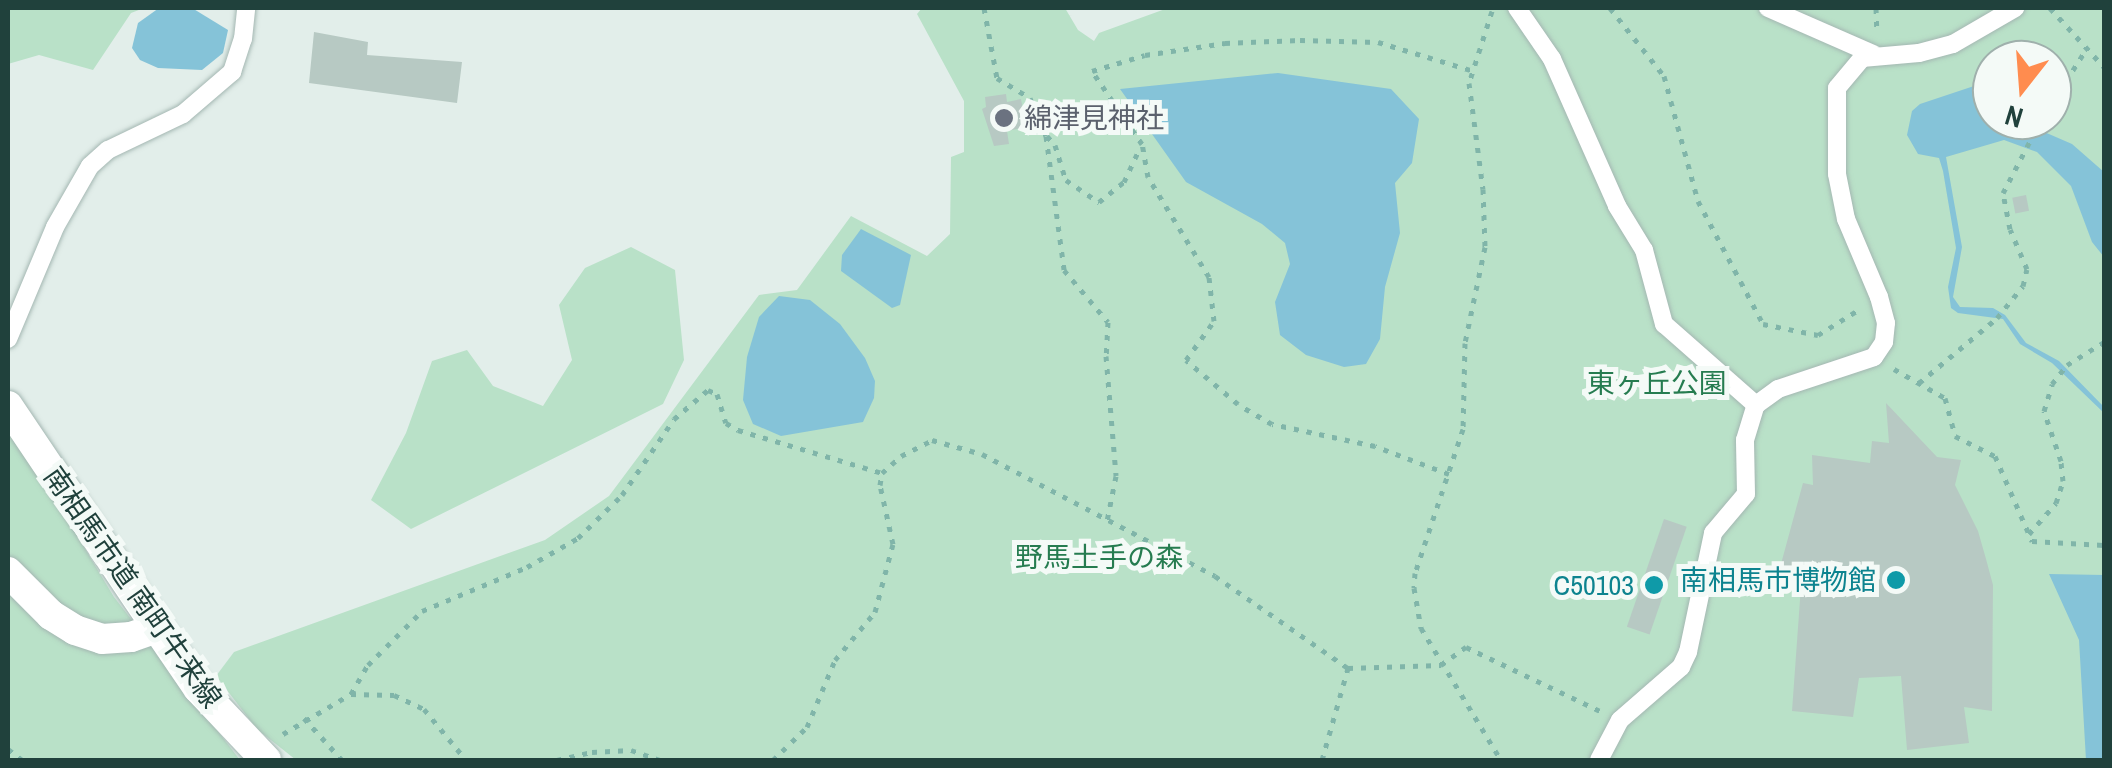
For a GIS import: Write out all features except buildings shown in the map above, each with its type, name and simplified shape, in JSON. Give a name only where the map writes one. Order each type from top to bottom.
[{"type":"street","name":"南相馬市道 南町牛来線","points":[[8,406],[198,688],[263,757]]},
{"type":"street","points":[[8,572],[51,615],[75,630],[102,638],[131,637],[157,628]]},
{"type":"lane","points":[[8,339],[55,226],[90,166],[108,150],[183,114],[232,72],[243,39],[246,8]]},
{"type":"lane","points":[[1517,8],[1552,59],[1616,206],[1644,250],[1664,324],[1756,404]]},
{"type":"lane","points":[[1768,8],[1873,54],[1919,54],[1952,44],[2015,8]]},
{"type":"lane","points":[[1599,760],[1620,720],[1674,674],[1688,652],[1714,533],[1746,494],[1745,440],[1756,404],[1778,389],[1874,357],[1884,342],[1880,297],[1846,218],[1836,138],[1837,88],[1852,64],[1873,54]]},
{"type":"path","points":[[984,8],[997,78],[1030,98],[1046,136],[1064,270],[1108,322],[1106,356],[1116,476],[1107,521]]},
{"type":"path","points":[[1493,8],[1472,70],[1468,96],[1483,189],[1484,247],[1466,343],[1463,429],[1415,572],[1414,588],[1421,628],[1501,760]]},
{"type":"path","points":[[1610,8],[1664,76],[1698,202],[1762,324],[1818,335],[1880,297]]},
{"type":"path","points":[[2050,8],[2104,67]]},
{"type":"path","points":[[1449,474],[1376,446],[1272,424],[1238,404],[1186,360],[1214,320],[1210,277],[1148,178],[1142,144],[1092,72],[1144,54],[1225,43],[1300,40],[1378,42],[1472,70]]},
{"type":"path","points":[[2072,72],[2087,48]]},
{"type":"path","points":[[1046,136],[1055,145],[1066,180],[1100,202],[1124,182],[1142,144]]},
{"type":"path","points":[[1919,383],[1998,318],[2027,274],[2010,229],[2003,193],[2030,140]]},
{"type":"path","points":[[2029,534],[2056,504],[2063,481],[2062,461],[2044,412],[2052,384],[2067,366],[2104,342]]},
{"type":"path","points":[[1874,357],[1945,398],[1955,436],[1995,456],[2032,542],[2104,544]]},
{"type":"path","points":[[351,694],[368,665],[422,611],[526,567],[578,538],[622,495],[674,419],[708,390],[717,394],[726,423],[738,430],[882,473]]},
{"type":"path","points":[[773,760],[807,727],[839,654],[867,627],[875,612],[893,544],[880,485],[882,473],[901,456],[932,440],[954,444],[1246,593],[1348,668],[1441,665],[1466,647],[1620,720]]},
{"type":"path","points":[[1322,760],[1348,668]]},
{"type":"path","points":[[263,757],[304,718],[351,694],[379,693],[409,700],[435,721],[466,760]]},
{"type":"path","points":[[304,718],[342,760]]},
{"type":"path","points":[[8,749],[22,760]]},
{"type":"path","points":[[557,760],[592,752],[631,750],[660,760]]},
{"type":"green space","points":[[8,8],[144,8],[131,13],[93,70],[39,55],[8,64]]},
{"type":"green space","name":"東ヶ丘公園","points":[[922,8],[1065,8],[1078,30],[1094,41],[1099,33],[1168,8],[2104,8],[2104,760],[296,760],[257,729],[216,676],[234,652],[545,540],[609,496],[759,295],[797,290],[851,216],[927,256],[950,234],[951,157],[964,152],[964,101],[917,14]]},
{"type":"green space","points":[[631,247],[675,270],[684,360],[663,404],[411,529],[371,500],[406,433],[432,361],[467,350],[493,386],[543,406],[572,360],[559,305],[585,268]]},
{"type":"green space","points":[[8,421],[114,597],[240,760],[8,760]]},
{"type":"water","points":[[159,8],[192,8],[228,30],[223,53],[202,70],[158,68],[140,60],[132,48],[138,23]]},
{"type":"water","points":[[1278,73],[1391,89],[1419,119],[1412,163],[1395,183],[1400,233],[1385,287],[1380,339],[1366,364],[1344,367],[1306,355],[1280,335],[1275,302],[1290,264],[1285,243],[1262,224],[1186,182],[1120,89]]},
{"type":"water","points":[[1972,87],[1972,140],[2004,140],[1946,157],[1962,247],[1953,297],[1960,307],[1993,308],[2005,315],[2026,343],[2059,361],[2104,407],[2104,413],[2052,363],[2020,344],[2003,319],[1958,313],[1951,308],[1948,287],[1956,248],[1943,171],[1939,158],[1918,154],[1907,135],[1912,111],[1920,104]]},
{"type":"water","points":[[2004,140],[2063,140],[2104,172],[2104,257],[2092,242],[2071,186],[2037,152]]},
{"type":"water","points":[[861,229],[911,255],[900,305],[892,308],[841,271],[842,255]]},
{"type":"water","points":[[779,296],[810,300],[840,324],[865,358],[875,381],[874,398],[863,422],[781,436],[753,424],[743,400],[747,357],[759,317]]},
{"type":"water","points":[[2049,574],[2104,575],[2104,760],[2086,760],[2079,640]]},
{"type":"place","name":"綿津見神社","points":[[1004,118]]},
{"type":"place","name":"南相馬市博物館","points":[[1896,580]]},
{"type":"place","name":"C50103","points":[[1654,585]]},
{"type":"park label","name":"野馬土手の森","points":[[1099,557]]}]
